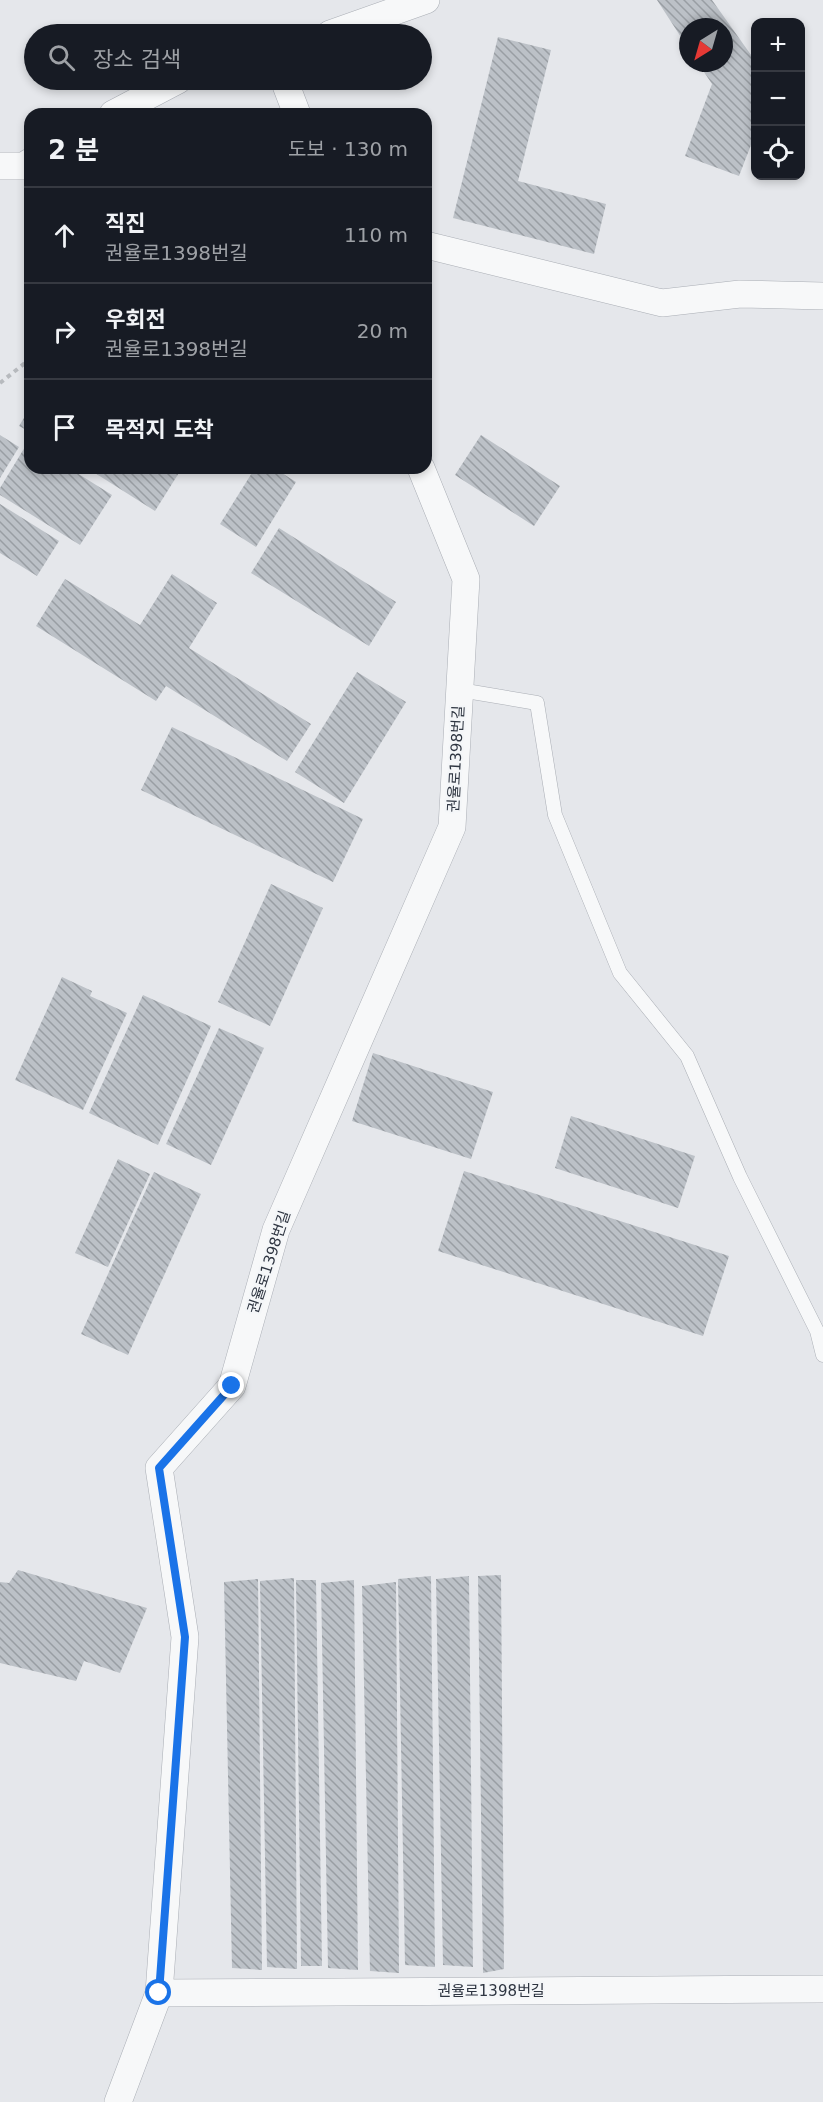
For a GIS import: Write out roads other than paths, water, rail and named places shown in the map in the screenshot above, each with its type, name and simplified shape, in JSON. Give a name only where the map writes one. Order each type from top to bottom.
[{"type":"street","points":[[358,24],[426,0]]},
{"type":"street","points":[[124,108],[159,90]]},
{"type":"street","points":[[288,90],[295,108]]},
{"type":"street","points":[[0,166],[24,166]]},
{"type":"street","points":[[432,246],[662,303],[740,294],[823,296]]},
{"type":"street","name":"권율로1398번길","points":[[118,2102],[159,1993],[185,1637],[159,1468],[232,1386],[276,1230],[452,827],[466,579],[423,474]]},
{"type":"street","name":"권율로1398번길","points":[[159,1993],[823,1989]]},
{"type":"lane","points":[[460,690],[537,703],[555,815],[620,973],[687,1056],[740,1177],[817,1331],[823,1355]]}]
